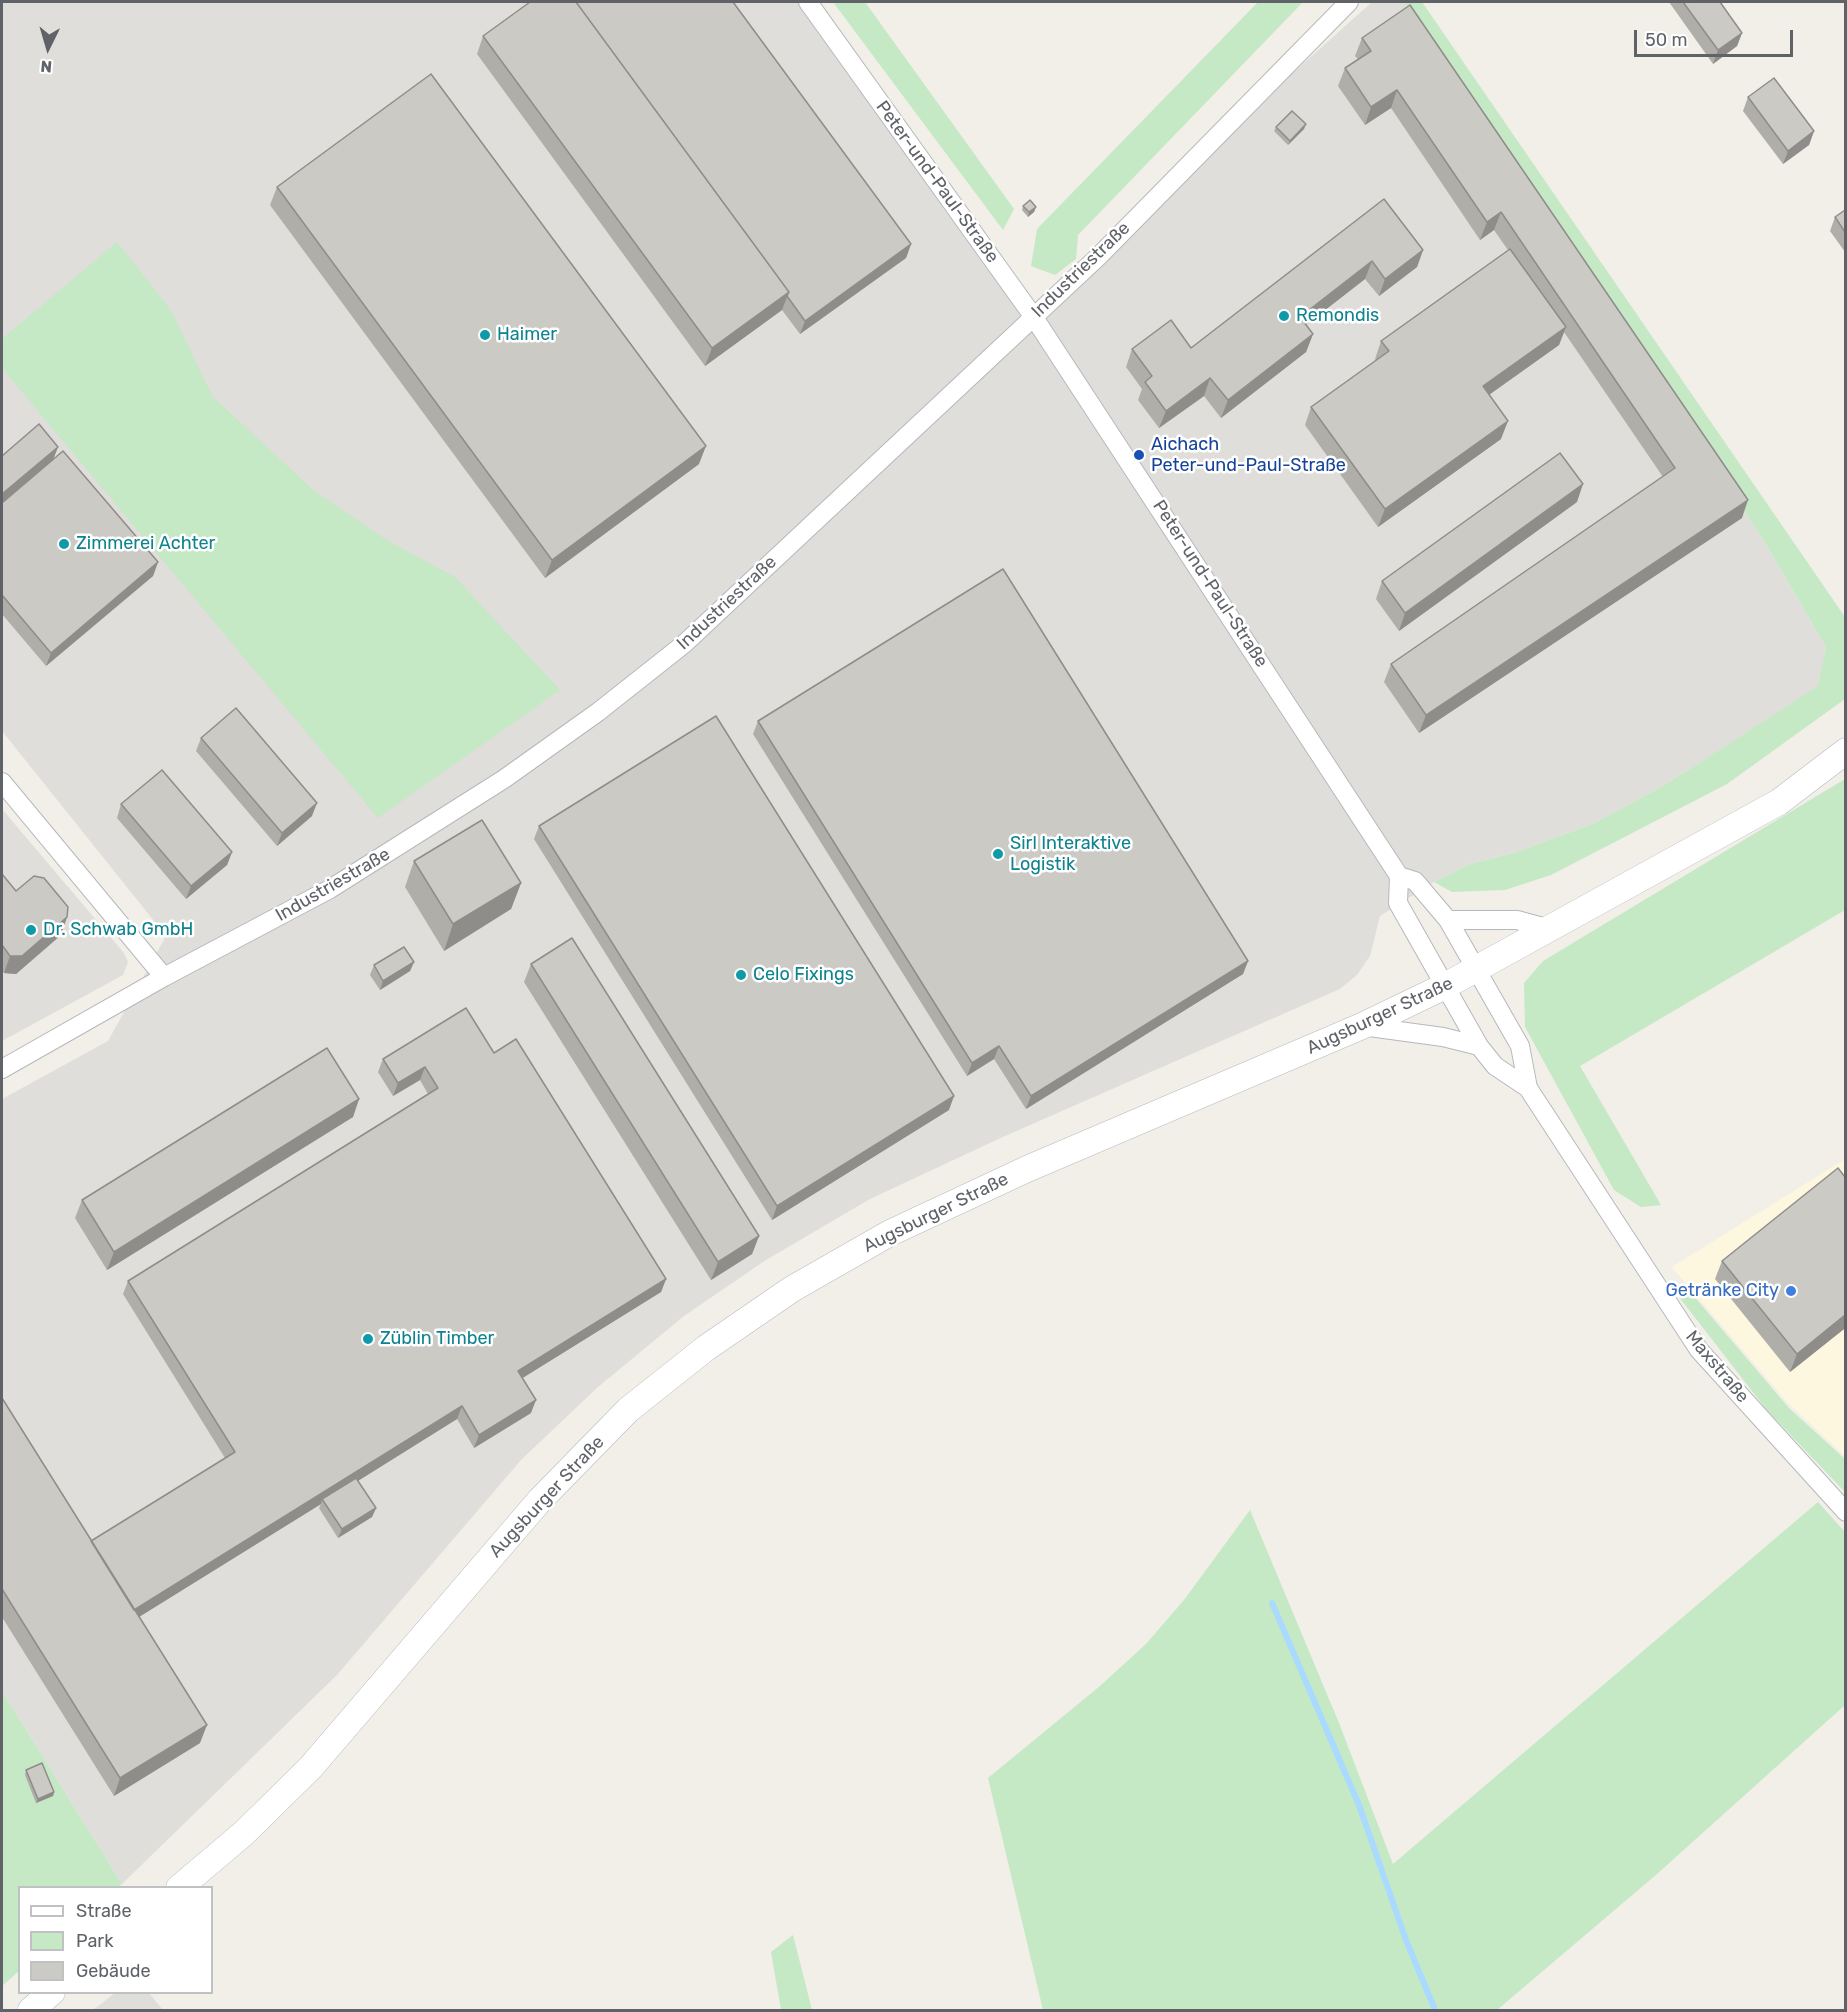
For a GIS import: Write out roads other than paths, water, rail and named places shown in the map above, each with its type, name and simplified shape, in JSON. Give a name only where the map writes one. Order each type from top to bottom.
[{"type":"main road","name":"Augsburger Straße","points":[[180,1886],[244,1833],[311,1767],[540,1500],[628,1410],[706,1348],[792,1289],[890,1233],[1027,1169],[1362,1026],[1445,986],[1779,802],[1845,751]]},
{"type":"main road","points":[[30,2010],[50,1994]]},
{"type":"street","name":"Peter-und-Paul-Straße","points":[[808,2],[1033,316],[1399,876],[1415,881],[1448,920],[1477,969]]},
{"type":"street","name":"Industriestraße","points":[[2,1069],[164,977],[330,889],[504,779],[598,712],[684,644],[1099,256],[1349,2]]},
{"type":"street","points":[[2,782],[164,977]]},
{"type":"street","points":[[1399,876],[1398,903],[1445,986]]},
{"type":"street","points":[[1448,920],[1517,920],[1550,929]]},
{"type":"street","name":"Maxstraße","points":[[1477,969],[1520,1046],[1528,1088],[1699,1350],[1845,1512]]},
{"type":"street","name":"Maxstraße","points":[[1445,986],[1479,1046],[1495,1066],[1528,1088]]},
{"type":"street","points":[[1362,1026],[1443,1037],[1479,1046]]},
{"type":"waterway","points":[[1272,1603],[1359,1805],[1406,1940],[1435,2010]]},
{"type":"place","name":"Remondis","points":[[1284,316]]},
{"type":"place","name":"Haimer","points":[[485,335]]},
{"type":"place","name":"Aichach Peter-und-Paul-Straße","points":[[1139,455]]},
{"type":"place","name":"Zimmerei Achter","points":[[64,544]]},
{"type":"place","name":"Sirl Interaktive Logistik","points":[[998,854]]},
{"type":"place","name":"Dr. Schwab GmbH","points":[[31,930]]},
{"type":"place","name":"Celo Fixings","points":[[741,975]]},
{"type":"place","name":"Getränke City","points":[[1791,1291]]},
{"type":"place","name":"Züblin Timber","points":[[368,1339]]}]
